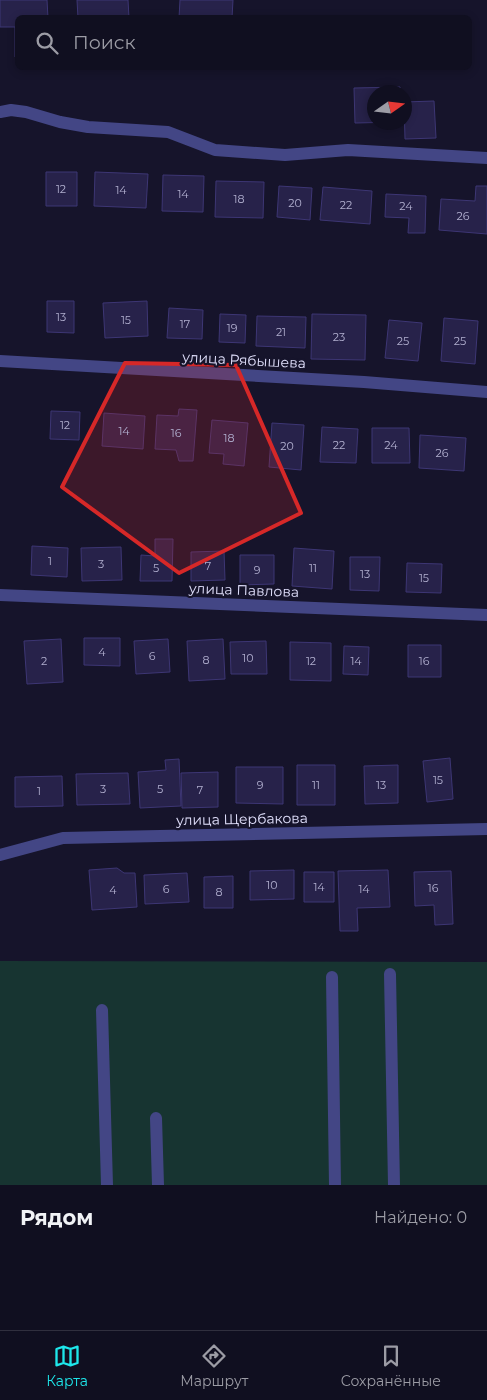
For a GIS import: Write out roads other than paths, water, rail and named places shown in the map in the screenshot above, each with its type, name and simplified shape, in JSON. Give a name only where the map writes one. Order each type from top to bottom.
[{"type":"street","points":[[0,112],[11,110],[26,112],[60,122],[88,127],[168,132],[215,150],[285,155],[348,150],[487,158]]},
{"type":"street","name":"улица Рябышева","points":[[0,361],[364,382],[487,392]]},
{"type":"street","name":"улица Павлова","points":[[0,595],[487,616]]},
{"type":"street","name":"улица Щербакова","points":[[0,855],[63,838],[487,829]]},
{"type":"street","points":[[390,974],[394,1185]]},
{"type":"street","points":[[332,977],[336,1185]]},
{"type":"street","points":[[102,1010],[107,1185]]},
{"type":"street","points":[[156,1118],[158,1185]]}]
